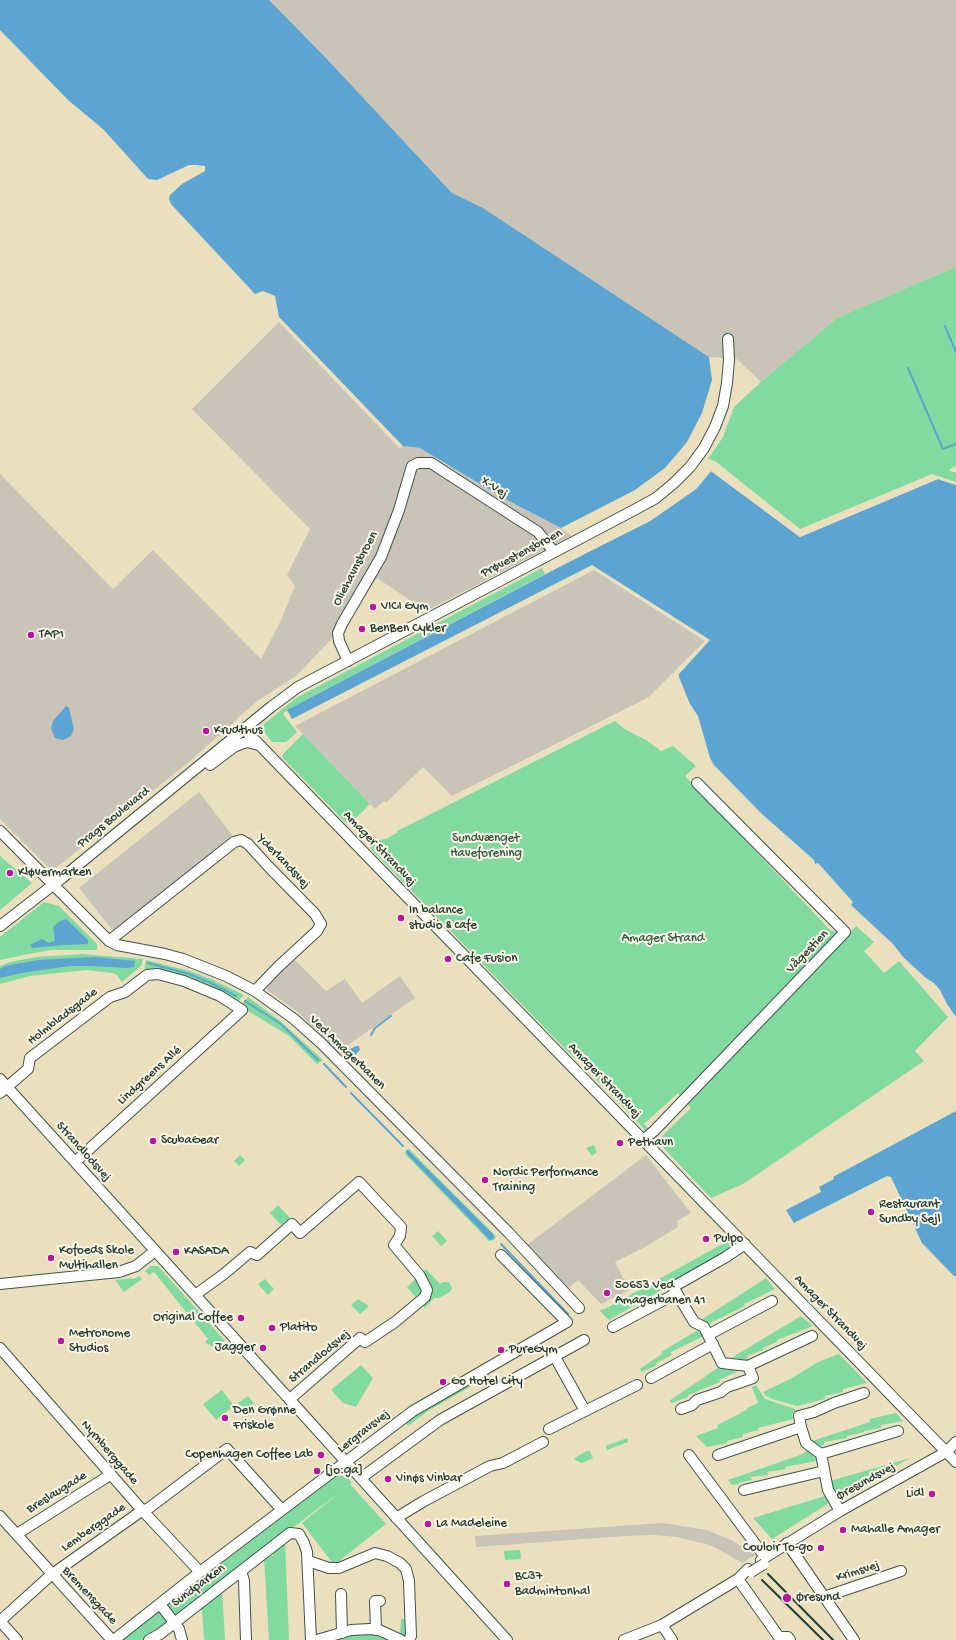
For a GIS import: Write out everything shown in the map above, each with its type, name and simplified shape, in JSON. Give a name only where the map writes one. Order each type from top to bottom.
[{"type":"street","name":"Prøvestensbroen","points":[[244,729],[298,687],[656,498],[674,483],[690,466],[708,441],[715,427],[723,406],[728,375],[728,339]]},
{"type":"street","name":"X-Vej","points":[[412,466],[424,462],[431,463],[538,532],[554,552]]},
{"type":"street","name":"Oliehavnsbroen","points":[[348,660],[338,633],[381,557],[399,510],[412,466]]},
{"type":"street","name":"Amager Strandvej","points":[[244,729],[956,1462]]},
{"type":"street","name":"Prags Boulevard","points":[[0,926],[53,885],[244,729]]},
{"type":"street","points":[[189,774],[204,770],[234,747],[241,744],[247,742],[260,745]]},
{"type":"street","name":"Vågestien","points":[[643,1140],[654,1131],[845,932],[697,783]]},
{"type":"street","name":"Ved Amagerbanen","points":[[0,831],[53,885],[66,896],[108,941],[122,946],[165,954],[182,959],[226,976],[255,991],[294,1019],[321,1043],[518,1242],[579,1308]]},
{"type":"street","name":"Yderlandsvej","points":[[108,941],[234,842],[241,840],[248,844],[315,914],[321,924],[317,932],[278,967],[255,991]]},
{"type":"street","name":"Holmbladsgade","points":[[4,1090],[28,1069],[30,1058],[110,996],[125,992],[147,975],[158,974],[184,981],[220,996],[242,1010]]},
{"type":"street","name":"Lindgreens Allé","points":[[75,1162],[242,1010]]},
{"type":"street","name":"Strandlodsvej","points":[[0,1079],[4,1090],[75,1162],[507,1640]]},
{"type":"street","name":"Strandlodsvej","points":[[195,1295],[224,1274],[250,1252],[257,1254],[292,1224],[300,1233],[359,1182],[401,1227],[400,1236],[394,1245],[420,1276],[427,1290],[425,1297],[395,1322],[365,1342],[360,1338],[290,1400]]},
{"type":"street","points":[[744,1244],[726,1257],[673,1287],[694,1322],[704,1327],[722,1363],[748,1366],[812,1336]]},
{"type":"street","points":[[0,1292],[4,1283],[119,1272],[136,1266],[155,1251]]},
{"type":"street","name":"Lergravsvej","points":[[113,1640],[200,1572],[413,1411],[567,1322],[501,1255]]},
{"type":"street","points":[[613,1327],[677,1293]]},
{"type":"street","points":[[651,1378],[772,1301]]},
{"type":"street","points":[[361,1478],[435,1423],[584,1340]]},
{"type":"street","name":"Nyrnberggade","points":[[0,1348],[110,1475],[200,1572]]},
{"type":"street","points":[[554,1357],[585,1411]]},
{"type":"street","points":[[681,1409],[692,1405],[697,1400],[721,1392],[728,1387],[753,1378],[748,1366]]},
{"type":"street","points":[[549,1429],[637,1385]]},
{"type":"street","points":[[840,1511],[828,1490],[821,1454],[806,1443],[798,1416],[814,1412],[834,1402],[864,1394]]},
{"type":"street","points":[[718,1455],[801,1427]]},
{"type":"street","points":[[821,1454],[898,1431]]},
{"type":"street","points":[[396,1518],[424,1501],[490,1466],[503,1463],[543,1442]]},
{"type":"street","points":[[946,1452],[956,1442]]},
{"type":"street","name":"Lemberggade","points":[[0,1621],[51,1575],[142,1510],[149,1508],[227,1449],[282,1510]]},
{"type":"street","name":"Øresundsvej","points":[[624,1640],[662,1625],[745,1574],[763,1560],[840,1511],[946,1452]]},
{"type":"street","points":[[690,1455],[763,1560]]},
{"type":"street","points":[[744,1490],[824,1471]]},
{"type":"street","name":"Breslaugade","points":[[17,1534],[110,1475]]},
{"type":"street","name":"Bremensgade","points":[[0,1516],[51,1575],[113,1640]]},
{"type":"street","name":"Sundparken","points":[[149,1640],[160,1634],[173,1622],[290,1533],[299,1534],[302,1539],[308,1561],[307,1568],[311,1640]]},
{"type":"street","name":"Krimsvej","points":[[788,1545],[854,1640]]},
{"type":"street","points":[[308,1561],[329,1568],[339,1568],[375,1553],[387,1556],[400,1563],[406,1570],[409,1581],[411,1636],[409,1640]]},
{"type":"street","name":"Sundparken","points":[[240,1571],[244,1581],[246,1640]]},
{"type":"street","name":"Krimsvej","points":[[824,1597],[901,1572]]},
{"type":"street","points":[[745,1574],[779,1637],[787,1639]]},
{"type":"street","points":[[341,1594],[342,1633]]},
{"type":"street","points":[[376,1630],[375,1602],[380,1601]]},
{"type":"street","name":"Sundparken","points":[[160,1604],[179,1628],[182,1640]]},
{"type":"street","points":[[0,1621],[17,1640]]},
{"type":"street","points":[[662,1625],[672,1640]]},
{"type":"street","points":[[317,1640],[359,1629],[376,1630],[401,1640]]},
{"type":"shaded area","points":[[269,0],[956,0],[956,267],[837,318],[761,382],[737,359],[709,357],[483,208],[452,193],[326,58]]},
{"type":"shaded area","points":[[279,322],[400,449],[403,446],[420,448],[504,499],[561,528],[571,536],[426,611],[377,578],[345,625],[296,676],[256,702],[188,763],[52,871],[0,819],[0,474],[113,589],[153,550],[261,659],[281,620],[295,586],[287,575],[310,529],[192,409]]},
{"type":"shaded area","points":[[594,570],[705,641],[649,697],[452,796],[423,767],[386,803],[384,801],[375,809],[295,726]]},
{"type":"shaded area","points":[[199,792],[232,835],[115,933],[79,888]]},
{"type":"shaded area","points":[[294,959],[326,991],[345,979],[362,1003],[400,976],[415,998],[338,1052],[298,1012],[267,990],[267,986]]},
{"type":"shaded area","points":[[646,1155],[691,1213],[677,1221],[678,1227],[643,1248],[615,1262],[629,1290],[601,1304],[578,1280],[568,1288],[527,1245]]},
{"type":"shaded area","points":[[663,1523],[707,1530],[733,1541],[755,1555],[742,1563],[706,1544],[677,1537],[654,1535],[476,1547],[475,1536]]},
{"type":"green space","points":[[956,267],[956,466],[949,470],[956,473],[956,482],[932,474],[800,529],[715,461],[708,459],[723,437],[734,407],[761,382],[837,318]]},
{"type":"green space","points":[[542,568],[545,574],[287,710],[283,714],[297,732],[286,742],[272,742],[263,731],[264,724],[296,698]]},
{"type":"green space","points":[[615,721],[626,730],[646,740],[661,751],[673,746],[696,766],[685,776],[830,930],[847,936],[856,926],[874,942],[864,951],[884,973],[899,961],[948,1017],[915,1051],[924,1061],[743,1184],[711,1198],[657,1141],[691,1108],[678,1093],[644,1124],[650,1130],[648,1133],[584,1067],[591,1060],[581,1051],[574,1058],[370,848],[378,840],[386,839],[398,832],[397,831]]},
{"type":"green space","points":[[303,734],[370,804],[352,822],[346,823],[282,757],[283,754]]},
{"type":"green space","name":"Kløvermarken","points":[[0,856],[32,883],[0,910]]},
{"type":"green space","points":[[44,902],[59,906],[97,944],[97,950],[53,950],[0,960],[0,937]]},
{"type":"green space","points":[[83,954],[143,959],[141,966],[122,982],[116,974],[86,970],[30,976],[0,984],[0,966],[10,962],[36,957]]},
{"type":"green space","points":[[146,960],[190,971],[211,979],[244,995],[236,1003],[144,972]]},
{"type":"green space","points":[[248,997],[279,1020],[323,1060],[317,1064],[289,1036],[240,1006]]},
{"type":"green space","points":[[594,1145],[597,1152],[592,1156],[586,1148]]},
{"type":"green space","points":[[409,1149],[493,1233],[496,1237],[494,1240],[489,1241],[405,1154],[406,1150]]},
{"type":"green space","points":[[240,1155],[245,1160],[239,1166],[234,1161]]},
{"type":"green space","points":[[278,1205],[290,1218],[281,1225],[270,1213]]},
{"type":"green space","points":[[438,1231],[447,1241],[441,1246],[432,1236]]},
{"type":"green space","points":[[724,1243],[729,1243],[735,1248],[609,1320],[599,1310],[605,1309]]},
{"type":"green space","points":[[151,1266],[158,1266],[225,1341],[215,1348],[205,1342],[208,1339],[154,1272],[149,1275],[145,1271]]},
{"type":"green space","points":[[426,1269],[440,1284],[449,1282],[452,1288],[450,1292],[439,1298],[434,1298],[425,1308],[407,1287]]},
{"type":"green space","points":[[139,1276],[142,1279],[124,1292],[115,1280],[135,1278]]},
{"type":"green space","points":[[766,1278],[775,1289],[708,1324],[701,1320]]},
{"type":"green space","points":[[265,1279],[274,1289],[268,1295],[258,1284]]},
{"type":"green space","points":[[358,1299],[369,1306],[360,1314],[351,1305]]},
{"type":"green space","points":[[801,1316],[813,1326],[777,1340],[777,1342],[763,1348],[763,1350],[747,1356],[748,1360],[731,1358]]},
{"type":"green space","points":[[698,1330],[701,1331],[704,1336],[671,1352],[672,1355],[656,1363],[657,1365],[642,1372],[640,1369],[662,1354],[661,1352]]},
{"type":"green space","points":[[839,1354],[867,1383],[843,1389],[843,1392],[825,1396],[825,1399],[797,1406],[772,1399],[766,1396],[763,1392],[792,1378],[818,1362]]},
{"type":"green space","points":[[361,1365],[373,1378],[356,1407],[343,1403],[331,1390]]},
{"type":"green space","points":[[719,1367],[741,1370],[719,1380],[720,1382],[688,1395],[688,1397],[672,1403],[669,1401]]},
{"type":"green space","points":[[486,1372],[489,1376],[428,1411],[408,1426],[404,1421]]},
{"type":"green space","points":[[756,1385],[765,1399],[795,1409],[797,1413],[792,1414],[793,1419],[758,1428],[759,1430],[743,1434],[743,1437],[727,1441],[727,1443],[707,1447],[696,1436],[718,1428],[717,1425],[758,1403],[752,1387]]},
{"type":"green space","points":[[222,1390],[234,1406],[216,1420],[203,1404]]},
{"type":"green space","points":[[248,1396],[254,1403],[244,1410],[238,1403]]},
{"type":"green space","points":[[896,1413],[903,1421],[881,1425],[881,1428],[847,1436],[847,1438],[824,1442],[824,1445],[819,1446],[812,1441],[870,1422],[870,1419]]},
{"type":"green space","points":[[627,1438],[628,1442],[607,1450],[606,1446]]},
{"type":"green space","points":[[808,1449],[816,1456],[817,1461],[767,1472],[768,1475],[751,1477],[752,1480],[739,1484],[732,1485],[728,1480],[803,1454]]},
{"type":"green space","points":[[586,1451],[590,1451],[593,1458],[582,1463],[575,1460],[575,1458]]},
{"type":"green space","points":[[910,1458],[837,1499],[830,1487],[830,1481]]},
{"type":"green space","points":[[338,1475],[348,1478],[352,1483],[176,1616],[167,1605]]},
{"type":"green space","points":[[350,1484],[386,1524],[334,1565],[302,1523]]},
{"type":"green space","points":[[825,1496],[829,1503],[772,1539],[753,1518]]},
{"type":"green space","points":[[285,1542],[289,1640],[269,1640],[264,1559],[269,1552],[270,1556],[273,1556],[273,1550]]},
{"type":"green space","points":[[520,1550],[521,1559],[505,1560],[504,1551]]},
{"type":"green space","points":[[222,1589],[225,1640],[204,1640],[202,1610],[195,1610],[207,1600],[208,1603],[211,1602],[211,1597]]},
{"type":"green space","points":[[158,1611],[167,1623],[144,1640],[122,1640],[129,1633]]},
{"type":"green space","points":[[401,1619],[407,1619],[408,1632],[405,1637],[400,1635]]},
{"type":"green space","points":[[368,1631],[392,1640],[326,1640]]},
{"type":"water","points":[[0,0],[269,0],[326,58],[452,193],[483,208],[709,357],[712,380],[702,413],[687,442],[665,468],[635,490],[561,528],[505,499],[420,448],[403,446],[279,317],[275,296],[263,291],[255,294],[171,204],[169,199],[170,195],[182,184],[205,171],[205,166],[189,165],[157,180],[148,179],[103,129],[68,100],[0,30]]},
{"type":"water","points":[[711,471],[800,537],[938,479],[956,485],[956,1017],[940,990],[934,983],[926,978],[904,958],[893,944],[851,905],[853,902],[818,863],[815,864],[814,860],[762,814],[714,765],[710,758],[698,716],[690,704],[679,677],[679,674],[710,640],[592,565],[292,719],[287,710],[650,521],[696,489]]},
{"type":"water","points":[[66,706],[69,708],[74,729],[71,736],[63,740],[55,738],[51,728],[53,721]]},
{"type":"water","points":[[66,919],[88,940],[88,944],[32,948],[30,945],[42,939],[49,943],[55,941],[53,927],[60,921]]},
{"type":"water","points":[[95,957],[135,961],[134,967],[70,966],[21,973],[0,978],[0,969],[5,966],[38,960]]},
{"type":"water","points":[[359,1046],[360,1050],[353,1057],[348,1056],[346,1051]]},
{"type":"water","points":[[956,1111],[956,1276],[954,1276],[922,1243],[891,1177],[887,1176],[794,1223],[786,1210],[821,1192],[819,1187],[834,1179],[833,1177]]},
{"type":"water","points":[[408,1150],[494,1235],[493,1239],[490,1240],[407,1154],[406,1151]]},
{"type":"pier","points":[[711,469],[801,535],[937,477],[956,483],[956,485],[938,479],[800,537],[711,471],[696,489],[650,521],[545,574],[544,572],[649,519],[694,488]]},
{"type":"waterway","points":[[945,326],[956,352]]},
{"type":"waterway","points":[[908,368],[943,449],[956,444]]},
{"type":"waterway","points":[[148,963],[189,974],[236,996]]},
{"type":"waterway","points":[[245,1001],[281,1024],[318,1060]]},
{"type":"waterway","points":[[371,1035],[375,1028],[391,1016]]},
{"type":"waterway","points":[[324,1064],[346,1087]]},
{"type":"waterway","points":[[351,1093],[403,1146]]},
{"type":"waterway","points":[[501,1244],[568,1314]]},
{"type":"railway","points":[[768,1574],[833,1640]]},
{"type":"railway","points":[[762,1580],[823,1640]]},
{"type":"place","name":"VICI Gym","points":[[373,607]]},
{"type":"place","name":"BenBen Cykler","points":[[362,629]]},
{"type":"place","name":"TAP1","points":[[31,635]]},
{"type":"place","name":"Krudthus","points":[[206,731]]},
{"type":"place","name":"Kløvermarken","points":[[10,873]]},
{"type":"place","name":"In balance studio & cafe","points":[[401,918]]},
{"type":"place","name":"Cafe Fusion","points":[[448,959]]},
{"type":"place","name":"ScubaGear","points":[[153,1141]]},
{"type":"place","name":"Pethavn","points":[[620,1143]]},
{"type":"place","name":"Nordic Performance Training","points":[[485,1180]]},
{"type":"place","name":"Restaurant Sundby Sejl","points":[[871,1212]]},
{"type":"place","name":"Pulpo","points":[[706,1239]]},
{"type":"place","name":"KASADA","points":[[176,1252]]},
{"type":"place","name":"Kofoeds Skole Multihallen","points":[[51,1258]]},
{"type":"place","name":"50653 Ved Amagerbanen 41","points":[[607,1293]]},
{"type":"place","name":"Original Coffee","points":[[241,1318]]},
{"type":"place","name":"Platito","points":[[272,1328]]},
{"type":"place","name":"Metronome Studios","points":[[61,1341]]},
{"type":"place","name":"Jagger","points":[[263,1348]]},
{"type":"place","name":"PureGym","points":[[501,1350]]},
{"type":"place","name":"Go Hotel City","points":[[443,1382]]},
{"type":"place","name":"Den Grønne Friskole","points":[[225,1418]]},
{"type":"place","name":"Copenhagen Coffee Lab","points":[[321,1455]]},
{"type":"place","name":"[jo:ga]","points":[[317,1471]]},
{"type":"place","name":"Vinøs Vinbar","points":[[388,1479]]},
{"type":"place","name":"Lidl","points":[[932,1494]]},
{"type":"place","name":"La Madeleine","points":[[428,1524]]},
{"type":"place","name":"Mahalle Amager","points":[[843,1530]]},
{"type":"place","name":"Couloir To-go","points":[[821,1548]]},
{"type":"place","name":"BC37 Badmintonhal","points":[[507,1584]]},
{"type":"place","name":"Øresund","points":[[787,1598]]},
{"type":"park label","name":"Sundvænget Haveforening","points":[[486,846]]},
{"type":"park label","name":"Amager Strand","points":[[663,939]]}]
